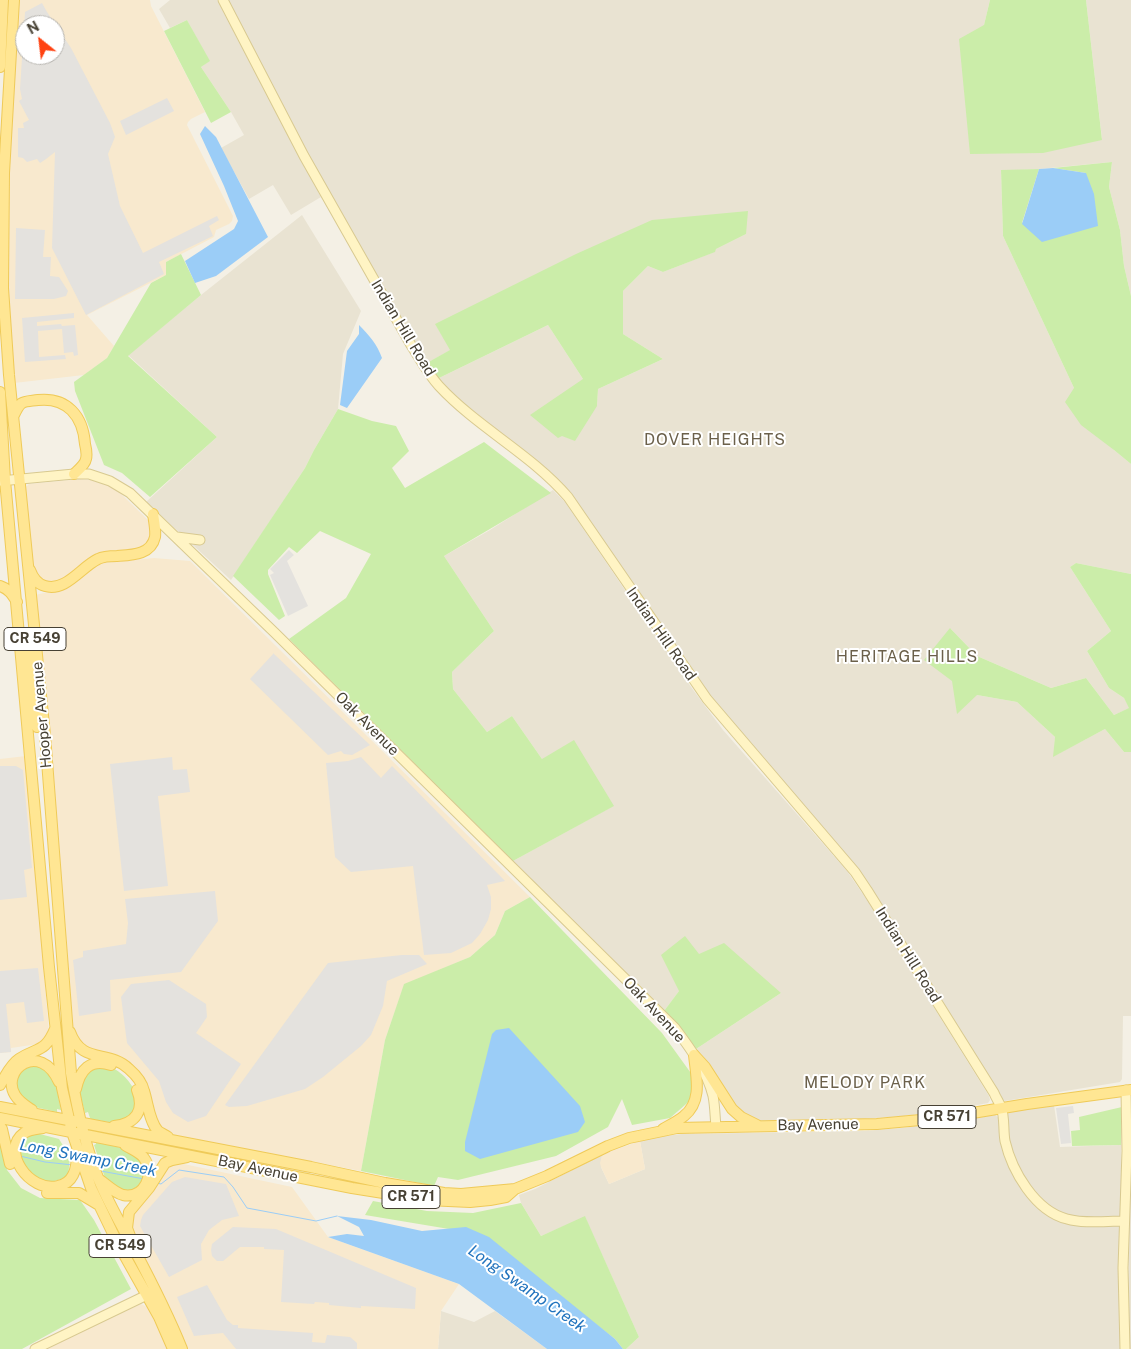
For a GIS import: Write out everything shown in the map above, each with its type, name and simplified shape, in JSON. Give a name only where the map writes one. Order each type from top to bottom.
[{"type":"main road","points":[[0,67],[3,0]]},
{"type":"main road","name":"Hooper Avenue","points":[[14,0],[4,166],[3,262],[5,325],[45,735],[71,1073],[85,1135],[82,1166]]},
{"type":"main road","name":"Hooper Avenue","points":[[0,392],[3,481],[14,567],[46,933],[62,1088],[82,1166],[117,1242],[159,1317],[173,1349]]},
{"type":"main road","points":[[14,416],[19,404],[47,399],[62,403],[71,409],[84,432],[87,459],[74,474]]},
{"type":"main road","points":[[27,562],[32,576],[40,584],[54,587],[62,586],[92,562],[101,558],[140,554],[146,550],[155,537],[153,514]]},
{"type":"main road","points":[[0,586],[11,575],[14,567]]},
{"type":"main road","points":[[0,586],[6,588],[17,602]]},
{"type":"main road","points":[[19,620],[28,653],[41,759],[44,818],[52,825]]},
{"type":"main road","points":[[40,864],[54,846]]},
{"type":"main road","points":[[46,933],[53,940],[59,993],[65,1001]]},
{"type":"main road","points":[[66,1022],[75,1044],[81,1050],[89,1054],[113,1059],[131,1070],[140,1081],[144,1090],[153,1123],[159,1131],[173,1140]]},
{"type":"main road","points":[[0,1085],[11,1068],[19,1060],[47,1044],[55,1028]]},
{"type":"main road","points":[[694,1055],[705,1067],[734,1112],[760,1127]]},
{"type":"main road","points":[[662,1130],[684,1116],[694,1104],[697,1087],[694,1055]]},
{"type":"main road","points":[[37,1114],[22,1103],[14,1094],[12,1086],[13,1077],[17,1069],[29,1062],[42,1062],[53,1070],[62,1088]]},
{"type":"main road","points":[[75,1095],[78,1079],[82,1071],[92,1064],[104,1063],[116,1067],[127,1075],[139,1093],[139,1112],[128,1123],[108,1127]]},
{"type":"main road","name":"Bay Avenue","points":[[0,1107],[272,1161],[294,1171],[390,1194],[427,1200],[470,1202],[506,1196],[515,1189],[547,1176],[608,1146],[629,1138],[662,1130],[677,1128],[877,1124],[942,1118],[1129,1090]]},
{"type":"main road","name":"Bay Avenue","points":[[0,1118],[282,1174]]},
{"type":"main road","points":[[0,1126],[11,1154],[22,1172],[36,1184],[52,1187],[65,1184],[82,1166]]},
{"type":"main road","points":[[47,1127],[30,1130],[18,1139],[9,1162],[14,1172],[27,1185],[47,1193],[79,1193],[100,1206]]},
{"type":"main road","points":[[120,1142],[138,1141],[162,1144],[261,1164],[272,1161],[282,1168],[282,1174],[294,1171]]},
{"type":"main road","points":[[120,1142],[143,1156],[149,1170],[150,1181],[128,1215],[127,1228],[134,1249]]},
{"type":"main road","points":[[98,1178],[111,1189],[126,1195],[141,1190],[166,1163],[192,1156]]},
{"type":"main road","name":"Hooper Avenue","points":[[82,1166],[98,1178],[116,1217],[166,1310],[182,1349]]},
{"type":"main road","name":"Bay Avenue","points":[[294,1171],[362,1184],[386,1184],[444,1193],[461,1194],[515,1189]]},
{"type":"street","name":"Indian Hill Road","points":[[224,0],[304,156],[428,372],[455,402],[524,456],[551,479],[568,497],[707,699],[855,872],[960,1038],[1001,1108],[1006,1142],[1015,1170],[1035,1198],[1047,1209],[1065,1219],[1124,1222]]},
{"type":"street","name":"Oak Avenue","points":[[3,481],[74,474],[95,475],[110,480],[126,490],[153,514],[675,1028],[694,1055],[709,1083],[713,1096],[713,1127]]},
{"type":"street","points":[[177,537],[200,540]]},
{"type":"street","points":[[1125,1349],[1123,1268],[1129,1090]]},
{"type":"street","points":[[35,1349],[147,1295]]},
{"type":"shaded area","points":[[16,0],[150,0],[151,6],[205,112],[191,119],[187,125],[233,216],[232,221],[216,230],[214,237],[166,262],[166,275],[87,315],[114,346],[107,358],[84,375],[14,383],[8,293],[9,198],[15,28],[15,65],[65,65],[65,15],[15,15]]},
{"type":"shaded area","points":[[170,0],[217,0],[321,197],[291,215],[273,185],[249,199],[221,148],[244,135],[201,67],[209,61],[187,20],[170,28],[159,9]]},
{"type":"shaded area","points":[[227,0],[990,0],[984,25],[1102,139],[1086,0],[1131,0],[1131,296],[1124,266],[1120,230],[1109,187],[1112,162],[1001,171],[1003,236],[1074,388],[1114,450],[1131,464],[1131,574],[1076,563],[1070,567],[1111,631],[1087,651],[1109,688],[1124,698],[1130,708],[1114,715],[1086,678],[1051,688],[977,656],[950,628],[977,695],[1017,702],[1055,737],[1054,756],[1105,729],[1124,752],[1131,752],[1131,1016],[1123,1016],[1122,1079],[1120,1082],[1005,1101],[1001,1098],[891,923],[692,673],[567,491],[458,400],[437,379],[548,325],[583,379],[597,406],[598,389],[663,359],[623,334],[623,291],[648,266],[663,272],[714,252],[716,249],[746,234],[436,325],[451,350],[425,364],[302,145]]},
{"type":"shaded area","points":[[42,3],[49,15],[25,15],[25,12]]},
{"type":"shaded area","points":[[65,39],[110,123],[115,137],[108,154],[120,206],[143,253],[217,216],[219,220],[209,226],[213,236],[159,262],[164,274],[86,315],[52,248],[55,152],[40,163],[37,159],[27,162],[23,158],[18,157],[18,128],[24,128],[23,123],[29,120],[19,101],[22,99],[20,89],[22,65],[65,65]]},
{"type":"shaded area","points":[[167,98],[174,111],[126,135],[120,121]]},
{"type":"shaded area","points":[[302,215],[361,311],[343,354],[338,409],[305,468],[231,580],[146,502],[217,437],[128,355]]},
{"type":"shaded area","points":[[16,228],[45,230],[43,257],[51,257],[50,276],[59,277],[68,291],[66,296],[54,299],[15,299]]},
{"type":"shaded area","points":[[74,313],[74,318],[37,322],[37,326],[75,325],[78,355],[74,356],[73,352],[64,353],[62,329],[38,331],[39,357],[65,355],[66,359],[25,362],[22,318]]},
{"type":"shaded area","points":[[80,479],[93,480],[105,484],[119,492],[149,521],[151,539],[141,551],[104,554],[62,582],[47,584],[32,571],[25,488],[29,484]]},
{"type":"shaded area","points":[[553,490],[565,502],[691,687],[723,730],[847,871],[869,903],[989,1096],[990,1100],[988,1103],[904,1116],[845,1120],[756,1121],[742,1116],[696,1049],[781,993],[679,991],[664,1011],[513,861],[613,806],[542,759],[512,716],[487,732],[453,689],[452,672],[494,631],[444,556],[490,530]]},
{"type":"shaded area","points":[[289,550],[294,555],[287,561],[308,606],[288,616],[270,575],[274,573],[270,569]]},
{"type":"shaded area","points":[[154,558],[190,561],[530,897],[505,911],[495,935],[470,957],[404,985],[385,1040],[361,1171],[167,1134],[156,1122],[142,1079],[89,1050],[74,1037],[50,736],[35,595],[62,589],[102,563]]},
{"type":"shaded area","points":[[274,653],[370,745],[352,755],[344,754],[341,751],[328,755],[250,679]]},
{"type":"shaded area","points":[[26,756],[49,1032],[38,1044],[11,1048],[11,1052],[0,1053],[0,759]]},
{"type":"shaded area","points":[[172,757],[173,770],[187,769],[190,792],[158,796],[168,886],[124,891],[110,764]]},
{"type":"shaded area","points":[[361,757],[381,778],[392,766],[505,881],[487,885],[491,897],[491,909],[488,920],[472,943],[451,953],[424,955],[413,866],[351,872],[335,857],[326,763],[348,761]]},
{"type":"shaded area","points":[[0,766],[16,766],[23,770],[32,868],[24,870],[27,897],[0,900]]},
{"type":"shaded area","points":[[215,891],[218,921],[181,972],[110,980],[111,1011],[79,1016],[73,960],[83,957],[83,951],[126,944],[128,923],[125,899]]},
{"type":"shaded area","points":[[419,955],[427,964],[387,981],[383,1006],[371,1035],[361,1046],[305,1089],[247,1106],[229,1107],[225,1105],[328,963]]},
{"type":"shaded area","points":[[38,968],[44,1021],[27,1023],[24,1002],[6,1004],[11,1052],[0,1053],[0,971]]},
{"type":"shaded area","points":[[169,980],[206,1004],[207,1017],[196,1033],[241,1064],[206,1116],[188,1122],[173,1113],[166,1102],[159,1081],[127,1043],[121,997],[131,984]]},
{"type":"shaded area","points":[[1131,1096],[1131,1349],[1128,1349],[1130,1098]]},
{"type":"shaded area","points":[[1054,1105],[1060,1147],[1121,1145],[1121,1216],[1116,1218],[1083,1218],[1066,1215],[1048,1206],[1035,1193],[1018,1168],[1010,1146],[1006,1114]]},
{"type":"shaded area","points":[[1073,1106],[1074,1113],[1068,1114],[1071,1143],[1061,1144],[1056,1108]]},
{"type":"shaded area","points":[[995,1115],[999,1118],[1002,1139],[1011,1167],[1056,1219],[1121,1226],[1120,1349],[626,1349],[639,1337],[585,1217],[541,1236],[521,1203],[519,1195],[535,1189],[606,1153],[602,1156],[601,1167],[609,1184],[645,1169],[640,1141],[656,1137],[682,1134],[864,1131],[902,1128]]},
{"type":"shaded area","points":[[640,1141],[645,1169],[609,1184],[600,1163],[602,1156]]},
{"type":"shaded area","points":[[179,1163],[292,1187],[328,1237],[459,1284],[441,1311],[438,1349],[188,1349],[170,1307],[132,1233],[131,1215],[169,1166]]},
{"type":"shaded area","points":[[185,1177],[226,1184],[239,1216],[222,1220],[209,1230],[201,1244],[202,1260],[169,1277],[140,1226],[143,1215],[172,1182]]},
{"type":"shaded area","points":[[233,1227],[276,1229],[416,1288],[415,1309],[361,1306],[361,1308],[329,1305],[329,1303],[281,1302],[284,1250],[264,1249],[264,1247],[240,1247],[223,1261],[217,1261],[212,1256],[212,1244]]},
{"type":"shaded area","points":[[207,1285],[227,1320],[233,1325],[238,1325],[238,1328],[313,1333],[312,1342],[325,1343],[327,1335],[350,1337],[357,1343],[357,1349],[236,1349],[223,1333],[194,1336],[177,1297]]},
{"type":"shaded area","points":[[141,1304],[147,1307],[167,1349],[45,1349],[117,1314]]},
{"type":"shaded area","points":[[441,1311],[474,1322],[495,1311],[547,1349],[438,1349]]},
{"type":"green space","points":[[990,0],[1086,0],[1102,140],[1043,153],[970,154],[959,39],[984,25]]},
{"type":"green space","points":[[187,20],[210,61],[201,67],[231,112],[211,123],[164,31]]},
{"type":"green space","points":[[1112,162],[1109,187],[1120,230],[1124,266],[1131,296],[1131,464],[1081,425],[1065,402],[1074,388],[1003,236],[1001,170],[1039,169],[1022,223],[1086,173],[1053,168]]},
{"type":"green space","points":[[748,211],[746,234],[716,249],[715,252],[663,272],[648,266],[623,291],[623,334],[663,359],[598,389],[597,406],[575,441],[562,436],[558,438],[530,415],[583,379],[548,325],[437,379],[425,364],[450,350],[435,324],[576,254],[652,220]]},
{"type":"green space","points":[[181,254],[201,295],[128,356],[217,437],[150,497],[122,473],[104,465],[75,391],[74,382],[107,358],[151,283],[166,275],[166,262]]},
{"type":"green space","points":[[338,409],[372,421],[396,426],[409,451],[392,468],[405,488],[484,442],[551,493],[444,556],[494,631],[452,672],[453,689],[487,732],[512,716],[542,759],[574,740],[614,806],[513,861],[289,639],[346,598],[371,554],[320,531],[297,553],[289,547],[268,570],[285,616],[279,620],[233,576],[305,468]]},
{"type":"green space","points":[[1076,563],[1131,574],[1131,752],[1124,752],[1105,729],[1053,757],[1055,737],[1017,702],[977,695],[957,714],[952,681],[924,660],[950,628],[977,656],[1051,688],[1086,678],[1114,715],[1129,708],[1124,698],[1109,688],[1087,651],[1111,631],[1070,567]]},
{"type":"green space","points":[[530,897],[662,1033],[693,1076],[693,1098],[670,1118],[632,1125],[622,1099],[608,1127],[556,1156],[458,1180],[438,1177],[434,1186],[361,1171],[385,1040],[404,984],[470,957],[495,935],[505,911]]},
{"type":"green space","points":[[685,936],[699,954],[724,943],[781,993],[696,1049],[677,1024],[664,1011],[679,991],[661,955]]},
{"type":"green space","points":[[32,1064],[37,1064],[55,1080],[61,1110],[57,1109],[57,1112],[35,1107],[16,1092],[17,1075]]},
{"type":"green space","points":[[92,1067],[112,1068],[121,1073],[129,1082],[136,1096],[136,1105],[132,1117],[114,1123],[91,1119],[88,1112],[85,1113],[80,1094],[80,1084]]},
{"type":"green space","points":[[1122,1107],[1121,1145],[1072,1146],[1071,1131],[1080,1130],[1079,1117]]},
{"type":"green space","points":[[36,1133],[59,1139],[70,1157],[68,1177],[51,1182],[36,1178],[20,1159],[19,1147],[25,1137]]},
{"type":"green space","points":[[0,1142],[7,1170],[21,1188],[40,1198],[80,1200],[94,1220],[131,1289],[22,1349],[0,1349]]},
{"type":"green space","points":[[96,1142],[130,1150],[145,1165],[143,1179],[136,1188],[126,1192],[106,1181],[94,1145]]},
{"type":"green space","points":[[373,1201],[427,1211],[473,1213],[521,1203],[541,1236],[585,1216],[639,1337],[626,1349],[623,1349],[615,1339],[479,1234],[365,1215]]},
{"type":"water","points":[[205,126],[216,137],[268,237],[216,276],[195,283],[185,261],[234,229],[238,221],[200,134]]},
{"type":"water","points":[[1053,168],[1086,173],[1094,194],[1098,226],[1042,242],[1022,224],[1039,169]]},
{"type":"water","points":[[359,325],[378,348],[382,358],[347,408],[340,405],[347,351],[359,334]]},
{"type":"water","points":[[509,1028],[580,1106],[585,1122],[578,1132],[480,1159],[465,1151],[465,1142],[492,1034],[496,1030]]},
{"type":"water","points":[[337,1216],[371,1220],[422,1231],[466,1227],[489,1237],[615,1339],[623,1349],[547,1349],[459,1284],[328,1237],[347,1234],[364,1236],[359,1227]]},
{"type":"waterway","name":"Long Swamp Creek","points":[[20,1156],[45,1162],[73,1165]]},
{"type":"waterway","name":"Long Swamp Creek","points":[[157,1183],[161,1184],[179,1170],[224,1177],[247,1208],[316,1221],[337,1216]]},
{"type":"waterway","name":"Long Swamp Creek","points":[[101,1171],[144,1179]]},
{"type":"district","name":"DOVER HEIGHTS","points":[[715,440]]},
{"type":"district","name":"HERITAGE HILLS","points":[[907,657]]},
{"type":"district","name":"MELODY PARK","points":[[865,1083]]}]
